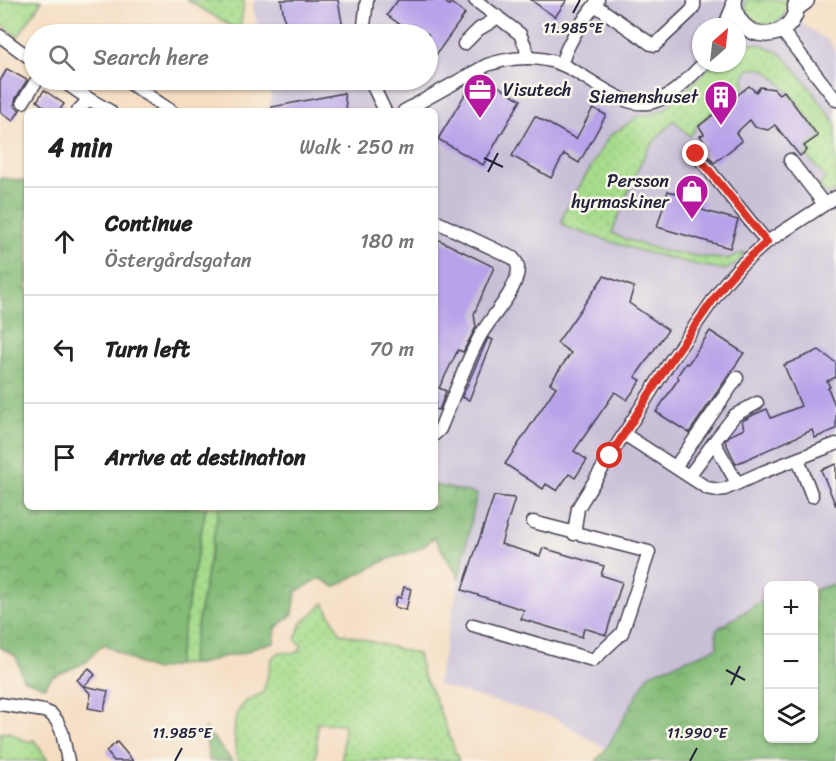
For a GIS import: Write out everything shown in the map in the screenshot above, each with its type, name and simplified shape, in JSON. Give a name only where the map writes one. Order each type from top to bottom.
[{"type":"main road","points":[[734,2],[739,18]]},
{"type":"main road","points":[[746,33],[768,35],[782,31],[792,21],[800,2]]},
{"type":"street","points":[[364,24],[367,0]]},
{"type":"street","points":[[475,0],[520,34],[526,48],[527,58]]},
{"type":"street","points":[[561,64],[567,46],[597,2],[637,34],[655,45],[691,11],[694,0]]},
{"type":"street","points":[[728,18],[734,2]]},
{"type":"street","points":[[464,44],[497,16]]},
{"type":"street","points":[[782,31],[836,100]]},
{"type":"street","points":[[0,36],[24,54]]},
{"type":"street","points":[[409,108],[487,65],[516,58],[543,59],[561,64],[616,96],[634,102],[647,103],[664,97],[695,72]]},
{"type":"street","points":[[23,102],[30,90]]},
{"type":"street","points":[[76,90],[105,108]]},
{"type":"street","points":[[140,90],[167,108]]},
{"type":"street","points":[[375,90],[384,108]]},
{"type":"street","points":[[81,108],[89,99]]},
{"type":"street","points":[[696,154],[767,242]]},
{"type":"street","points":[[790,160],[824,204]]},
{"type":"street","points":[[574,534],[578,508],[671,360],[725,283],[767,242],[836,197]]},
{"type":"street","points":[[438,222],[513,258],[518,263],[518,271],[516,281],[480,336],[466,364],[438,431]]},
{"type":"street","points":[[676,466],[737,378]]},
{"type":"street","points":[[689,476],[735,415],[757,404]]},
{"type":"street","points":[[624,434],[707,488],[718,490],[836,444]]},
{"type":"street","points":[[714,442],[737,483]]},
{"type":"street","points":[[798,459],[812,496]]},
{"type":"street","points":[[473,625],[593,660],[622,633],[649,552],[533,522]]},
{"type":"street","points":[[0,704],[51,714],[62,732],[68,761]]},
{"type":"shaded area","points":[[254,0],[765,0],[830,42],[836,52],[836,583],[818,589],[818,581],[764,581],[764,600],[716,630],[717,648],[649,674],[606,749],[557,719],[437,685],[477,495],[438,486],[438,108],[269,108],[270,90],[438,90],[438,24],[257,24],[253,6]]},
{"type":"green space","points":[[0,0],[42,0],[26,24],[24,24],[18,37],[0,23]]},
{"type":"green space","points":[[187,0],[244,0],[241,24],[228,24]]},
{"type":"green space","points":[[745,0],[788,0],[782,18],[767,24],[752,18]]},
{"type":"green space","points":[[746,44],[763,45],[783,55],[836,124],[836,190],[828,195],[819,186],[826,178],[805,154],[809,150],[807,147],[821,137],[777,79],[762,69],[755,68],[748,70],[743,78],[746,86],[697,125],[689,136],[674,120],[648,148],[612,233],[659,250],[703,257],[726,259],[745,252],[737,263],[726,270],[693,264],[644,252],[563,225],[565,211],[609,136],[637,116],[654,114],[666,108],[705,72],[746,72]]},
{"type":"green space","points":[[0,178],[24,181],[24,510],[205,510],[177,665],[155,670],[137,663],[104,644],[87,662],[52,677],[44,687],[23,679],[16,656],[0,647]]},
{"type":"green space","points":[[438,486],[477,494],[459,578],[434,537],[418,549],[380,563],[335,587],[320,578],[296,592],[293,614],[276,628],[274,643],[257,646],[245,653],[200,664],[190,664],[218,510],[438,510]]},
{"type":"green space","points":[[205,510],[218,510],[190,664],[177,665]]},
{"type":"green space","points":[[836,583],[836,761],[596,761],[606,749],[649,674],[717,648],[716,630],[764,600],[764,743],[818,743],[818,589]]},
{"type":"green space","points":[[324,603],[340,633],[418,654],[423,675],[433,694],[459,761],[342,761],[344,724],[317,723],[315,761],[237,760],[234,726],[239,711],[243,704],[263,693],[272,658],[280,652],[297,653],[302,646],[295,639],[302,623]]},
{"type":"green space","points":[[205,728],[232,761],[209,761]]},
{"type":"green space","points":[[8,732],[28,742],[34,740],[48,761],[0,761],[0,733]]},
{"type":"building","points":[[281,0],[338,0],[342,24],[285,24]]},
{"type":"building","points":[[398,0],[443,0],[465,14],[438,52],[438,24],[399,24],[387,15]]},
{"type":"building","points":[[531,0],[567,0],[555,17]]},
{"type":"building","points":[[7,69],[24,78],[24,85],[14,106],[20,110],[13,121],[0,112],[0,81]]},
{"type":"building","name":"Visutech","points":[[488,80],[521,100],[483,165],[438,139],[467,91],[470,93],[482,83],[485,85]]},
{"type":"building","name":"Siemenshuset","points":[[749,86],[756,92],[760,87],[774,89],[779,94],[784,91],[818,136],[804,146],[807,150],[800,156],[775,125],[768,130],[755,127],[750,120],[736,133],[742,141],[714,163],[702,148],[707,145],[700,136],[704,134],[699,126]]},
{"type":"building","points":[[44,90],[64,104],[61,108],[46,108],[37,101]]},
{"type":"building","points":[[344,93],[346,108],[272,108]]},
{"type":"building","points":[[593,108],[606,115],[579,163],[564,154],[551,178],[512,156],[535,116],[576,139]]},
{"type":"building","points":[[668,191],[705,201],[702,210],[738,220],[730,248],[657,227]]},
{"type":"building","points":[[438,239],[494,267],[474,314],[476,327],[463,352],[458,350],[439,388],[446,391],[439,410]]},
{"type":"building","points":[[604,276],[634,287],[629,303],[668,330],[635,377],[641,380],[627,400],[615,392],[574,451],[587,460],[575,478],[569,474],[557,491],[546,484],[543,489],[505,464],[556,387],[550,383],[571,353],[557,343]]},
{"type":"building","points":[[710,331],[744,353],[689,433],[656,412],[679,378],[677,376]]},
{"type":"building","points":[[488,338],[493,340],[469,400],[462,397]]},
{"type":"building","points":[[819,350],[836,363],[836,377],[827,381],[836,408],[836,429],[815,438],[812,430],[736,464],[725,441],[729,436],[744,429],[742,421],[755,414],[767,409],[771,418],[801,406],[784,365]]},
{"type":"building","points":[[836,464],[836,506],[821,470]]},
{"type":"building","points":[[494,496],[515,498],[501,544],[540,556],[543,548],[604,566],[601,575],[622,582],[606,635],[584,628],[582,637],[521,619],[524,610],[462,590]]},
{"type":"building","points":[[404,587],[411,589],[406,610],[394,607],[397,597],[401,598]]},
{"type":"building","points":[[89,668],[95,675],[84,686],[108,691],[104,711],[88,708],[91,694],[77,680]]},
{"type":"building","points":[[117,742],[133,761],[114,761],[106,751]]},
{"type":"place","name":"Visutech","points":[[480,119]]},
{"type":"place","name":"Siemenshuset","points":[[721,126]]},
{"type":"place","name":"Persson hyrmaskiner","points":[[692,220]]},
{"type":"route","points":[[610,456],[671,360],[725,283],[767,242],[696,154]]}]
